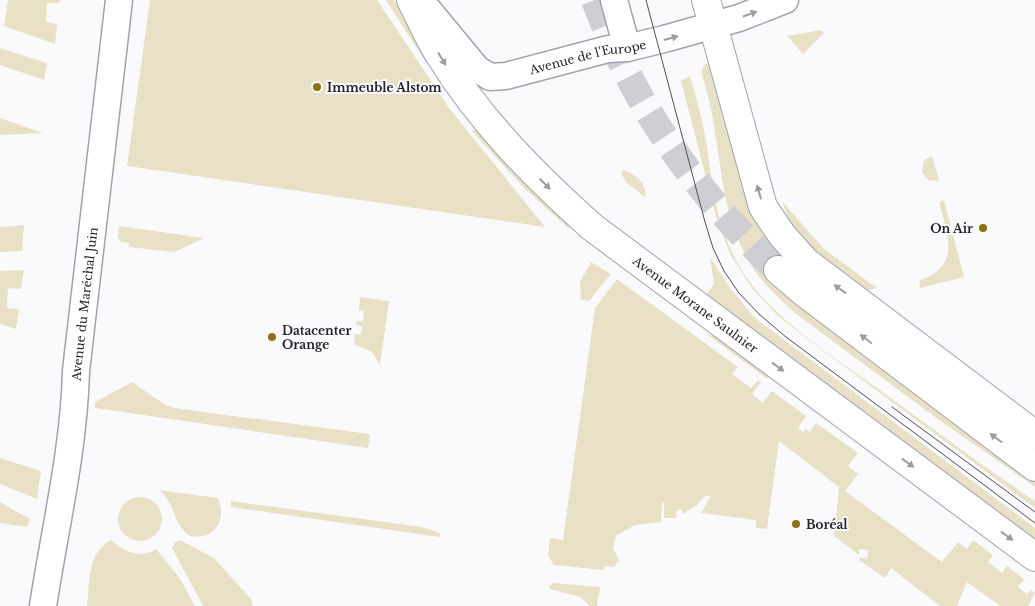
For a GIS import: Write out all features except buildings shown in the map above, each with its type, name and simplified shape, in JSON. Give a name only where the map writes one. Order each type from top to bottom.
[{"type":"main road","name":"Avenue Morane Saulnier","points":[[411,0],[439,55],[475,107],[530,170],[592,227],[1035,557]]},
{"type":"main road","points":[[710,13],[764,207],[782,235],[806,262],[1035,435]]},
{"type":"main road","points":[[778,270],[804,293],[1035,467]]},
{"type":"street","name":"Avenue du Maréchal Juin","points":[[43,606],[73,426],[76,371],[119,0]]},
{"type":"street","name":"Avenue de l'Europe","points":[[420,0],[477,69],[490,77],[506,76],[608,49],[627,48],[710,13],[762,10],[786,0]]},
{"type":"street","points":[[614,0],[627,48]]},
{"type":"shaded area","points":[[8,0],[60,0],[59,3],[47,3],[46,22],[57,24],[55,44],[4,26]]},
{"type":"shaded area","points":[[150,0],[377,0],[449,108],[545,227],[127,166]]},
{"type":"shaded area","points":[[386,0],[394,0],[436,64],[433,67],[425,61]]},
{"type":"shaded area","points":[[821,30],[824,33],[803,54],[787,36]]},
{"type":"shaded area","points":[[0,48],[47,63],[44,80],[0,65]]},
{"type":"shaded area","points":[[710,63],[790,257],[768,282],[1035,478],[1035,487],[935,417],[795,313],[760,278],[739,243],[725,195],[713,120],[701,72],[705,64]]},
{"type":"shaded area","points":[[690,76],[704,129],[719,216],[728,243],[746,277],[779,314],[819,347],[976,461],[1035,501],[1035,508],[798,332],[777,315],[751,287],[730,254],[716,216],[681,81]]},
{"type":"shaded area","points":[[0,118],[43,133],[0,135]]},
{"type":"shaded area","points":[[471,130],[480,130],[568,223],[569,229],[523,187]]},
{"type":"shaded area","points":[[932,156],[939,181],[928,180],[922,172],[924,160]]},
{"type":"shaded area","points":[[624,170],[640,180],[645,188],[645,197],[626,182],[621,173]]},
{"type":"shaded area","points":[[944,200],[964,277],[920,288],[919,281],[932,275],[941,267],[946,259],[948,240],[940,205],[940,202]]},
{"type":"shaded area","points":[[782,201],[824,249],[877,288],[863,292],[807,251],[792,229]]},
{"type":"shaded area","points":[[24,225],[22,251],[0,252],[0,227]]},
{"type":"shaded area","points":[[119,226],[204,238],[175,252],[129,247],[129,243],[121,242],[118,238]]},
{"type":"shaded area","points":[[710,257],[730,288],[755,318],[1035,528],[1035,544],[702,300],[714,284]]},
{"type":"shaded area","points":[[591,262],[611,274],[589,301],[581,300],[580,282]]},
{"type":"shaded area","points":[[24,270],[21,289],[8,288],[7,308],[19,309],[16,329],[0,324],[0,271]]},
{"type":"shaded area","points":[[617,279],[738,367],[732,374],[751,388],[758,380],[761,382],[752,394],[763,403],[772,391],[806,416],[798,428],[803,432],[806,429],[810,432],[816,423],[858,453],[848,466],[858,474],[845,491],[942,562],[958,542],[967,549],[973,540],[993,555],[988,562],[1002,573],[1007,566],[1024,579],[1018,587],[1027,594],[1031,590],[1035,593],[1028,606],[1000,606],[967,582],[957,606],[940,606],[891,568],[885,578],[859,560],[859,558],[867,558],[868,550],[859,549],[859,555],[834,536],[839,487],[779,441],[767,529],[756,528],[756,520],[701,513],[711,496],[705,496],[696,506],[682,514],[682,510],[677,510],[676,518],[664,518],[664,503],[662,502],[661,522],[635,525],[616,536],[613,548],[619,560],[614,567],[605,566],[603,570],[554,565],[548,556],[550,538],[563,540],[595,308]]},
{"type":"shaded area","points":[[360,297],[389,301],[380,365],[372,352],[354,344],[355,334],[361,335],[362,326],[356,325],[357,321],[363,321],[364,311],[359,310]]},
{"type":"shaded area","points":[[705,333],[730,342],[774,375],[766,378]]},
{"type":"shaded area","points":[[132,382],[164,404],[174,408],[370,434],[368,448],[95,408],[95,402]]},
{"type":"shaded area","points":[[0,458],[41,471],[37,499],[0,484]]},
{"type":"shaded area","points":[[159,490],[218,498],[221,514],[217,527],[206,535],[190,536],[180,526],[168,501]]},
{"type":"shaded area","points":[[136,497],[144,497],[156,503],[162,519],[156,535],[144,541],[136,541],[124,535],[118,523],[118,515],[124,503]]},
{"type":"shaded area","points":[[231,501],[422,527],[440,533],[440,537],[231,507]]},
{"type":"shaded area","points":[[0,502],[30,519],[27,527],[0,523]]},
{"type":"shaded area","points":[[111,540],[121,548],[132,553],[144,554],[156,549],[179,577],[195,606],[87,606],[91,569],[94,560],[103,546]]},
{"type":"shaded area","points":[[180,540],[214,558],[251,599],[253,606],[203,606],[172,548],[175,542]]},
{"type":"shaded area","points":[[554,583],[600,587],[597,606],[590,606],[580,597],[550,589],[549,586]]},
{"type":"tunnel","points":[[595,0],[628,76],[670,146],[721,211],[778,270]]},
{"type":"tram line","points":[[646,0],[713,248],[724,271],[739,293],[760,315],[786,337],[1035,523]]},
{"type":"tram line","points":[[892,407],[1035,512]]},
{"type":"place","name":"Immeuble Alstom","points":[[317,87]]},
{"type":"place","name":"On Air","points":[[983,228]]},
{"type":"place","name":"Datacenter Orange","points":[[272,337]]},
{"type":"place","name":"Boréal","points":[[796,524]]}]
